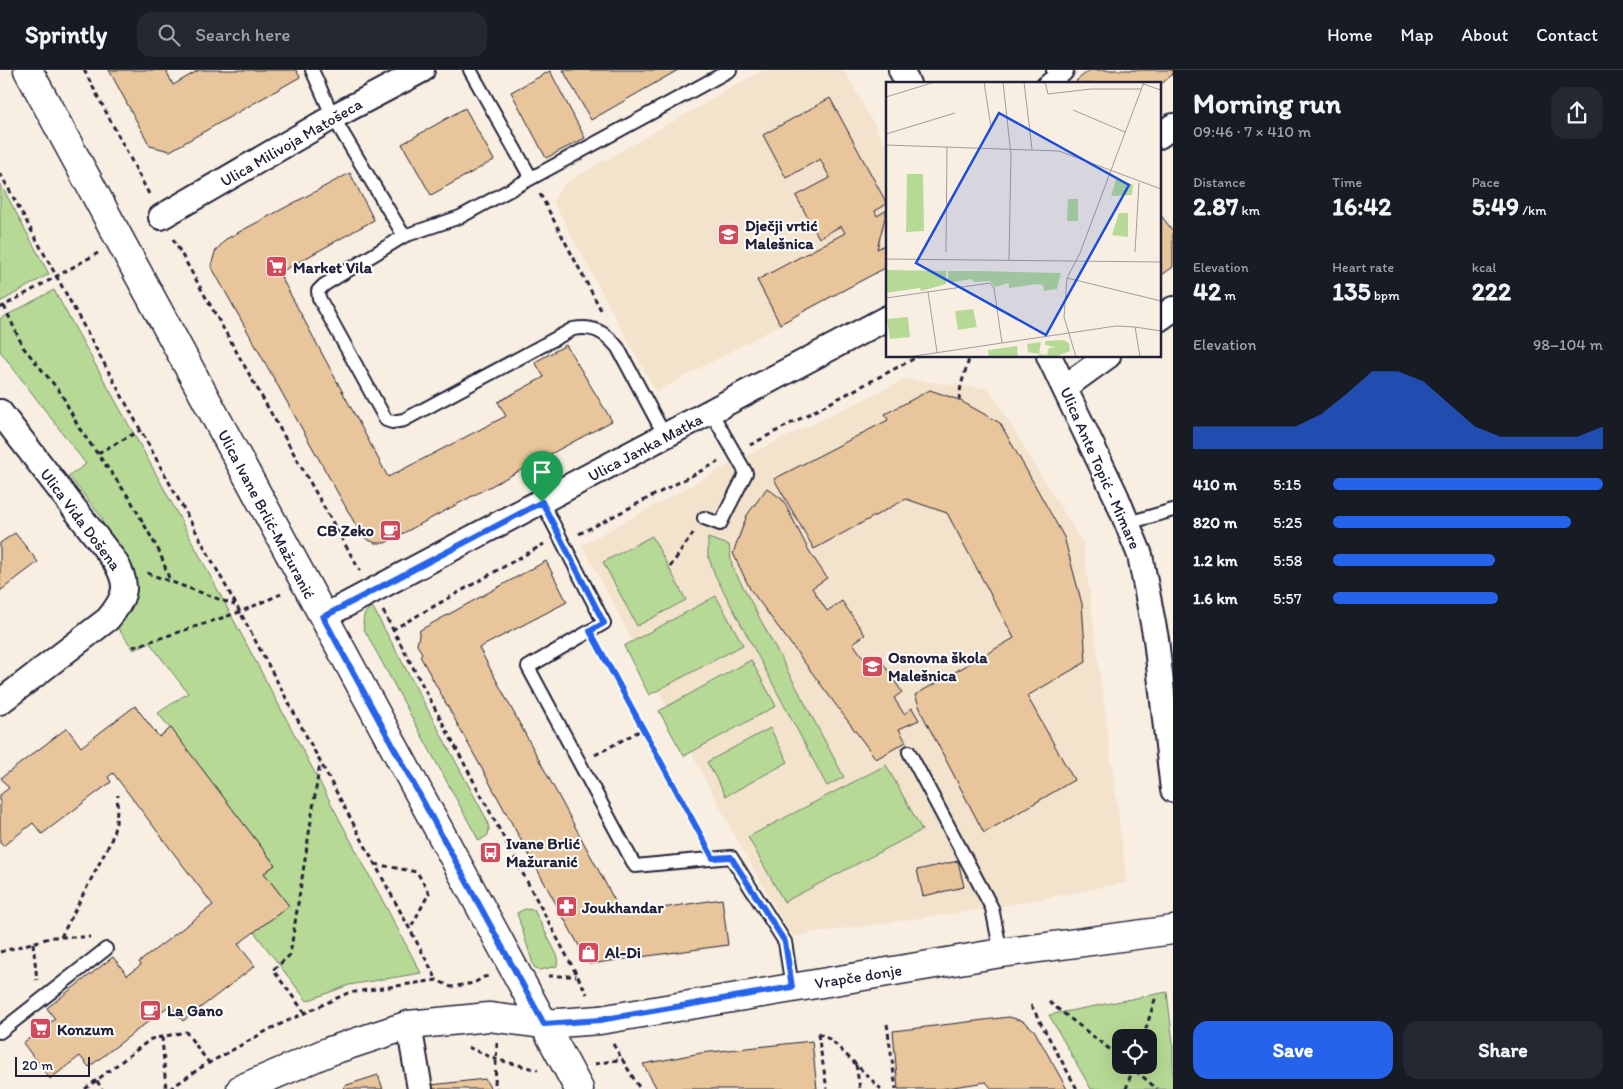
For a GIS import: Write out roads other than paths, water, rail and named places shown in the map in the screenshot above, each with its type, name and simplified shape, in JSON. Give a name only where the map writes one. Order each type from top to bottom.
[{"type":"street","name":"Ulica Ivane Brlić-Mažuranić","points":[[28,70],[579,1089]]},
{"type":"street","name":"Ulica Milivoja Matošeca","points":[[161,217],[333,117],[422,70]]},
{"type":"street","points":[[901,70],[907,82]]},
{"type":"street","points":[[1160,135],[1173,126]]},
{"type":"street","points":[[1160,318],[1173,309]]},
{"type":"street","name":"Ulica Janka Matka","points":[[323,617],[886,319]]},
{"type":"street","name":"Ulica Ante Topić - Mimare","points":[[1050,358],[1128,524],[1140,555],[1156,639],[1173,790]]},
{"type":"street","points":[[1065,387],[1105,358]]},
{"type":"street","name":"Ulica Vida Došena","points":[[0,412],[114,560],[122,575],[125,588],[120,603],[108,619],[0,702]]},
{"type":"street","name":"Vrapče donje","points":[[241,1089],[330,1051],[409,1026],[489,1017],[544,1024],[600,1020],[1001,953],[1173,930]]},
{"type":"street","points":[[409,1026],[420,1089]]},
{"type":"lane","points":[[312,70],[333,117],[404,236]]},
{"type":"lane","points":[[470,70],[531,178]]},
{"type":"lane","points":[[665,436],[618,348],[608,336],[586,326],[572,329],[404,420],[392,422],[386,420],[319,298],[318,291],[324,285],[404,236],[460,217],[730,70]]},
{"type":"lane","points":[[704,518],[720,524],[746,473],[711,412]]},
{"type":"lane","points":[[542,502],[604,623],[528,667],[635,866],[731,857],[785,942],[792,987]]},
{"type":"lane","points":[[1128,524],[1173,510]]},
{"type":"lane","points":[[909,752],[992,908],[1001,953]]},
{"type":"lane","points":[[0,1032],[40,1000],[102,943]]},
{"type":"place","name":"Dječji vrtić Malešnica","points":[[729,234]]},
{"type":"place","name":"Market Vila","points":[[277,267]]},
{"type":"place","name":"CB Zeko","points":[[390,530]]},
{"type":"place","name":"Osnovna škola Malešnica","points":[[872,666]]},
{"type":"place","name":"Ivane Brlić Mažuranić","points":[[490,852]]},
{"type":"place","name":"Joukhandar","points":[[566,907]]},
{"type":"place","name":"Al-Di","points":[[589,952]]},
{"type":"place","name":"La Gano","points":[[151,1010]]},
{"type":"place","name":"Konzum","points":[[41,1029]]}]
